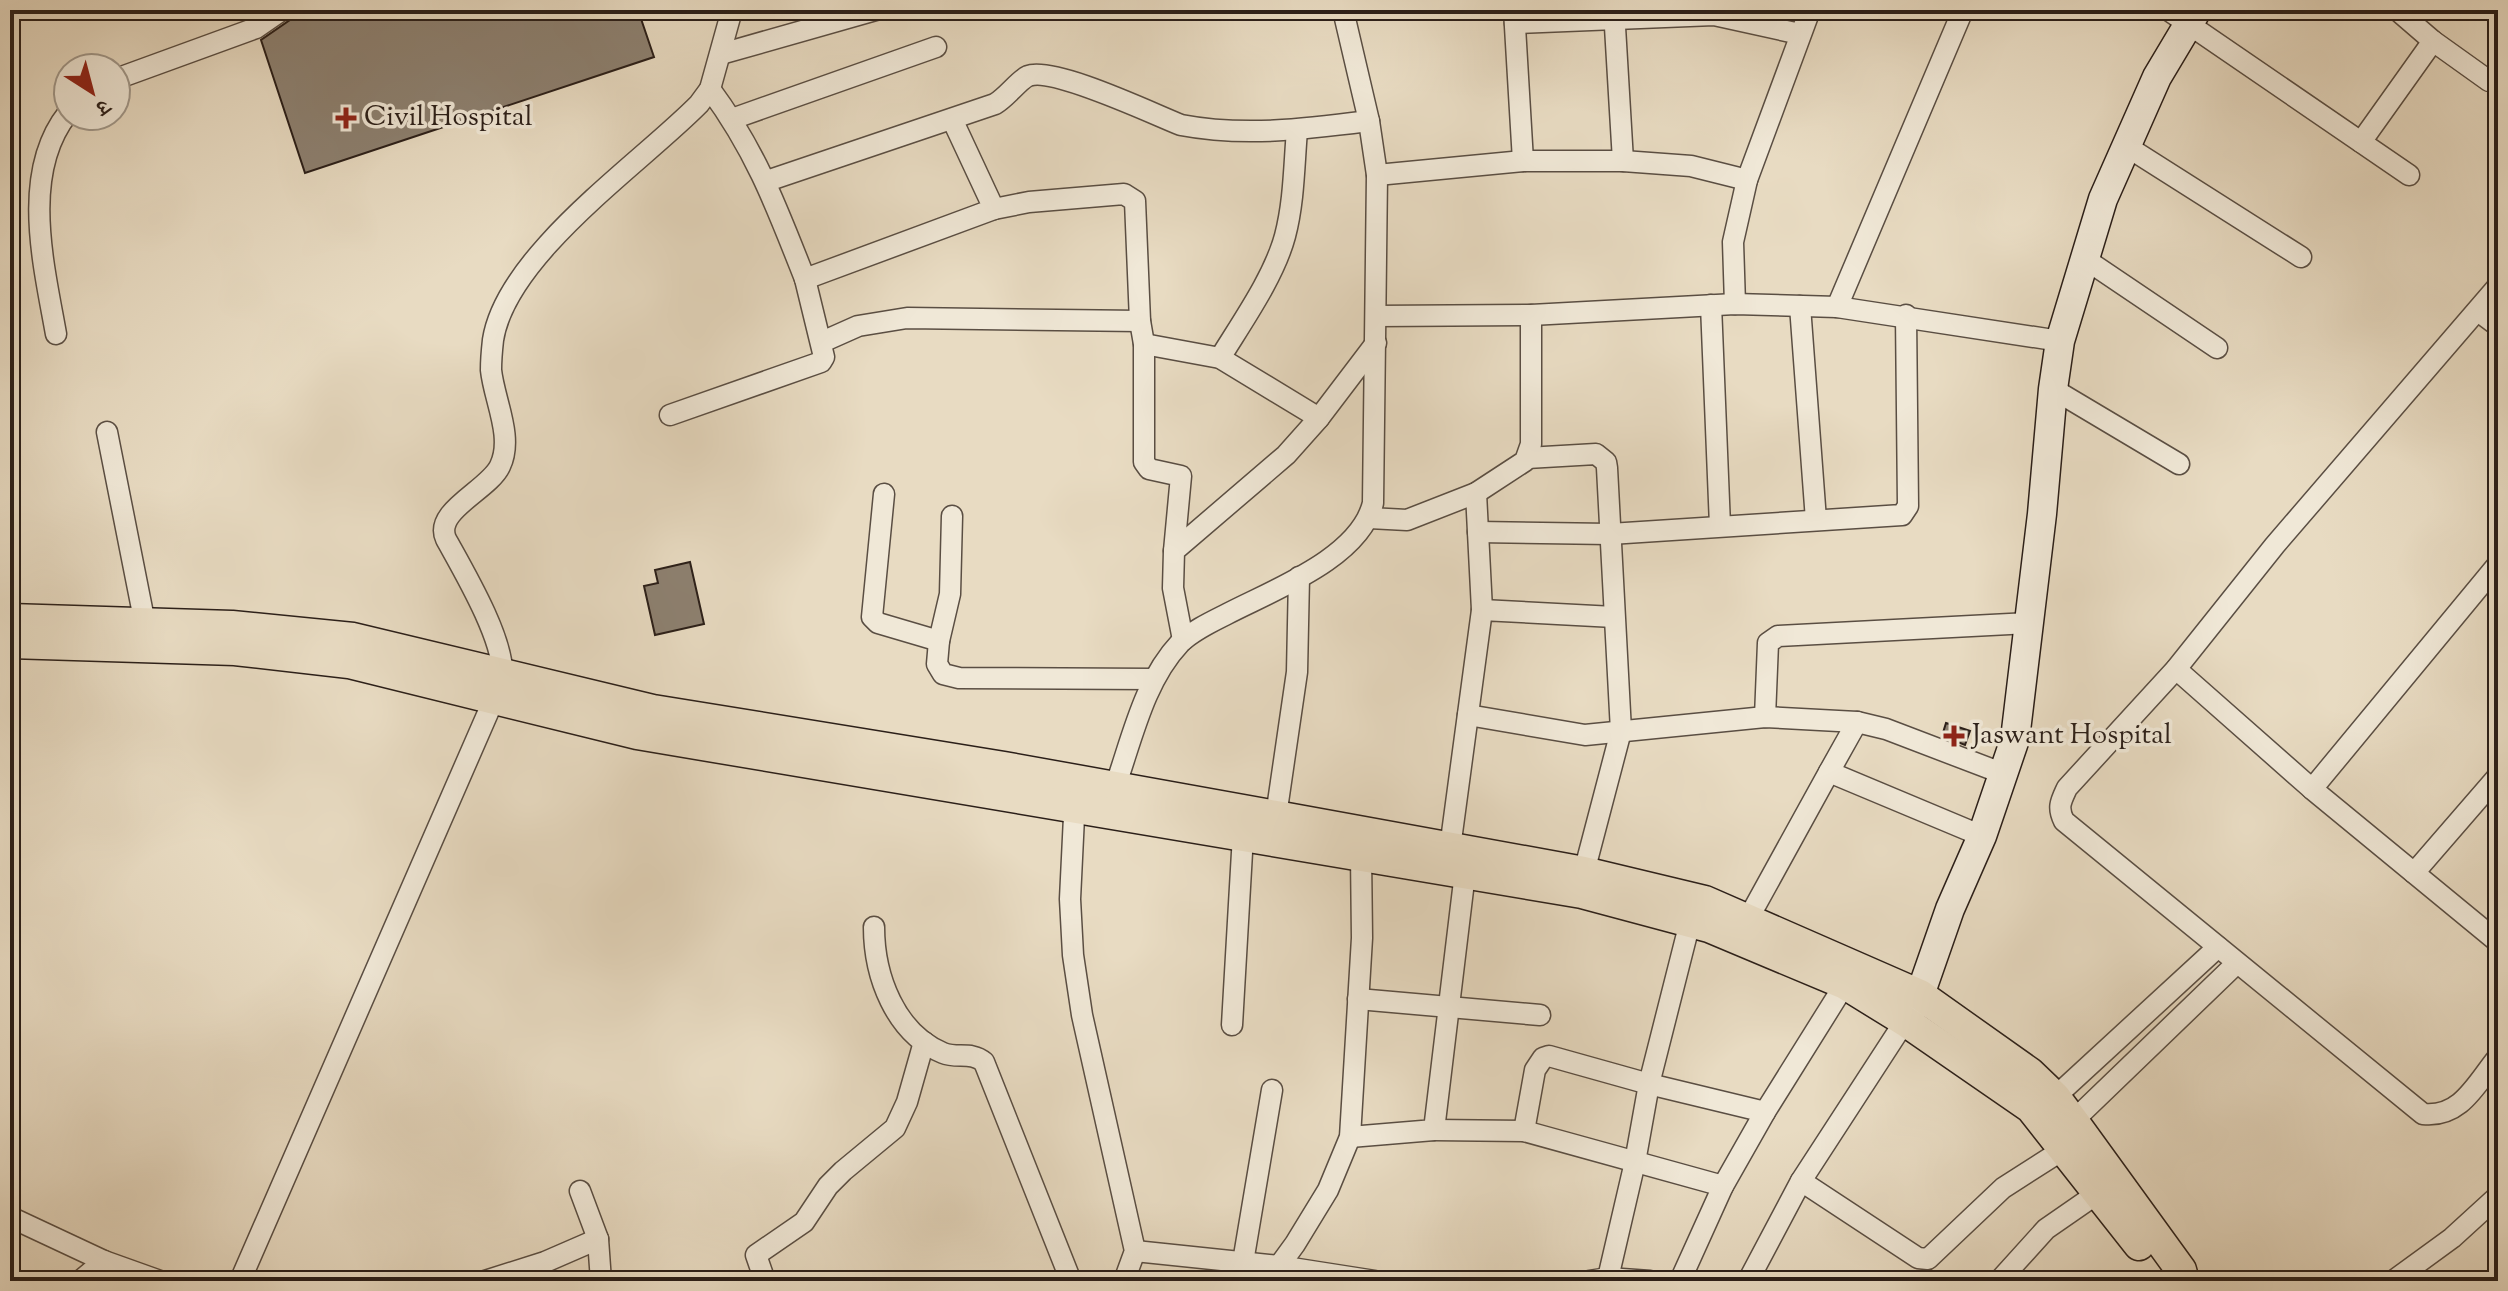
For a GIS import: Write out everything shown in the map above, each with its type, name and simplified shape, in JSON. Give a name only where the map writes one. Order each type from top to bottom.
[{"type":"main road","points":[[10,619],[144,635],[240,639],[353,638],[498,686],[653,710],[1113,800],[1243,835],[1361,855],[1584,872],[1705,901],[1748,919],[1913,1008],[2007,1054],[2181,1270],[2184,1281]]},
{"type":"main road","points":[[10,643],[144,635]]},
{"type":"main road","points":[[1113,800],[1276,816],[1457,860],[1709,927],[1845,984],[1913,1008],[2031,1108],[2064,1122],[2098,1193],[2168,1281]]},
{"type":"street","points":[[132,73],[256,28],[282,10]]},
{"type":"street","points":[[240,1281],[498,686],[497,650],[480,602],[442,528],[447,517],[492,478],[502,463],[503,427],[491,369],[493,338],[504,306],[525,273],[567,224],[682,121],[710,89],[732,10]]},
{"type":"street","points":[[721,54],[876,10]]},
{"type":"street","points":[[1113,800],[1154,679],[1165,660],[1183,640],[1299,577],[1348,544],[1369,518],[1373,503],[1377,175],[1369,121],[1343,10]]},
{"type":"street","points":[[1735,304],[1733,242],[1747,180],[1810,10]]},
{"type":"street","points":[[1837,307],[1963,10]]},
{"type":"street","points":[[2397,10],[2433,41],[2489,81]]},
{"type":"street","points":[[1523,161],[1514,16],[1714,13],[1800,34]]},
{"type":"street","points":[[1614,14],[1623,161]]},
{"type":"street","points":[[1750,1280],[1801,1181],[1913,1008],[2004,774],[2018,720],[2060,341],[2103,199],[2184,14],[2409,175]]},
{"type":"street","points":[[2361,142],[2433,41]]},
{"type":"street","points":[[732,119],[936,47]]},
{"type":"street","points":[[767,181],[995,104],[1009,95],[1024,78],[1043,74],[1064,78],[1181,125],[1236,131],[1297,130],[1369,121]]},
{"type":"street","points":[[670,415],[815,366],[824,357],[805,279],[767,181],[732,119],[710,89]]},
{"type":"street","points":[[952,119],[994,209]]},
{"type":"street","points":[[1220,358],[1245,319],[1284,240],[1292,206],[1297,130]]},
{"type":"street","points":[[56,334],[40,242],[40,201],[49,146],[57,132]]},
{"type":"street","points":[[2126,146],[2301,257]]},
{"type":"street","points":[[1377,175],[1523,161],[1623,161],[1691,166],[1747,180]]},
{"type":"street","points":[[805,279],[994,209],[1029,202],[1129,195],[1135,201],[1140,321],[1144,344],[1145,465],[1149,469],[1177,474],[1182,480],[1173,588],[1183,640]]},
{"type":"street","points":[[2085,259],[2217,348]]},
{"type":"street","points":[[2498,286],[2275,545],[2176,669],[2067,788],[2059,803],[2064,821],[2423,1114],[2436,1115],[2457,1107],[2498,1057]]},
{"type":"street","points":[[1376,316],[1531,315],[1735,304],[1837,307],[1906,315],[2060,341]]},
{"type":"street","points":[[1711,305],[1720,526]]},
{"type":"street","points":[[1800,306],[1816,520]]},
{"type":"street","points":[[2478,311],[2498,326]]},
{"type":"street","points":[[1369,518],[1407,520],[1476,493],[1527,458],[1531,444],[1531,315]]},
{"type":"street","points":[[1478,532],[1610,534],[1902,515],[1908,509],[1906,315]]},
{"type":"street","points":[[822,342],[858,326],[907,318],[1140,321]]},
{"type":"street","points":[[1174,551],[1286,455],[1319,418],[1376,343]]},
{"type":"street","points":[[1144,344],[1220,358],[1319,418]]},
{"type":"street","points":[[2053,389],[2179,464]]},
{"type":"street","points":[[107,432],[144,635]]},
{"type":"street","points":[[1527,458],[1596,454],[1602,457],[1607,468],[1621,731],[1584,872]]},
{"type":"street","points":[[1434,1130],[1449,1007],[1468,715],[1482,610],[1476,493]]},
{"type":"street","points":[[884,494],[872,617],[878,623],[939,641]]},
{"type":"street","points":[[952,516],[950,594],[937,664],[943,674],[959,678],[1154,679]]},
{"type":"street","points":[[2312,789],[2498,564]]},
{"type":"street","points":[[1276,816],[1297,672],[1299,577]]},
{"type":"street","points":[[1482,610],[1614,617]]},
{"type":"street","points":[[1765,717],[1768,643],[1778,636],[2029,623]]},
{"type":"street","points":[[2176,669],[2312,789],[2498,942]]},
{"type":"street","points":[[1468,715],[1576,735],[1765,717],[1857,722],[1886,729],[2004,774]]},
{"type":"street","points":[[1748,919],[1857,722]]},
{"type":"street","points":[[1829,772],[1982,836]]},
{"type":"street","points":[[2414,873],[2498,776]]},
{"type":"street","points":[[1075,793],[1070,899],[1073,955],[1082,1015],[1135,1251],[1124,1281]]},
{"type":"street","points":[[1232,1025],[1243,835]]},
{"type":"street","points":[[1279,1266],[1328,1190],[1350,1137],[1362,938],[1361,855]]},
{"type":"street","points":[[1650,1281],[1598,1279],[1635,1162],[1649,1084],[1690,922]]},
{"type":"street","points":[[874,927],[874,944],[892,1008],[905,1026],[924,1042],[946,1054],[973,1055],[984,1062],[1071,1281]]},
{"type":"street","points":[[1801,1181],[1918,1258],[1928,1259],[1939,1252],[2003,1188],[2218,947]]},
{"type":"street","points":[[2064,1122],[2237,963]]},
{"type":"street","points":[[1680,1281],[1723,1186],[1845,984]]},
{"type":"street","points":[[1358,999],[1540,1015]]},
{"type":"street","points":[[765,1281],[756,1255],[804,1222],[828,1186],[895,1128],[907,1102],[924,1042]]},
{"type":"street","points":[[1524,1131],[1535,1070],[1543,1058],[1557,1056],[1649,1084],[1765,1112]]},
{"type":"street","points":[[1243,1262],[1272,1090]]},
{"type":"street","points":[[1350,1137],[1434,1130],[1524,1131],[1723,1186]]},
{"type":"street","points":[[580,1191],[598,1239],[601,1281]]},
{"type":"street","points":[[1999,1281],[2046,1229],[2098,1193]]},
{"type":"street","points":[[2393,1281],[2452,1238],[2498,1196]]},
{"type":"street","points":[[10,1217],[104,1261],[155,1280]]},
{"type":"street","points":[[485,1281],[545,1262],[598,1239]]},
{"type":"street","points":[[1135,1251],[1279,1266],[1375,1281]]},
{"type":"street","points":[[80,1281],[104,1261]]},
{"type":"building","points":[[320,10],[638,10],[654,57],[305,173],[261,40],[290,20]]},
{"type":"building","points":[[690,562],[704,624],[655,635],[644,586],[658,583],[655,570]]},
{"type":"building","points":[[1946,723],[1970,731],[1965,745],[1942,736]]},
{"type":"place","name":"Civil Hospital","points":[[346,118]]},
{"type":"place","name":"Jaswant Hospital","points":[[1954,736]]}]
